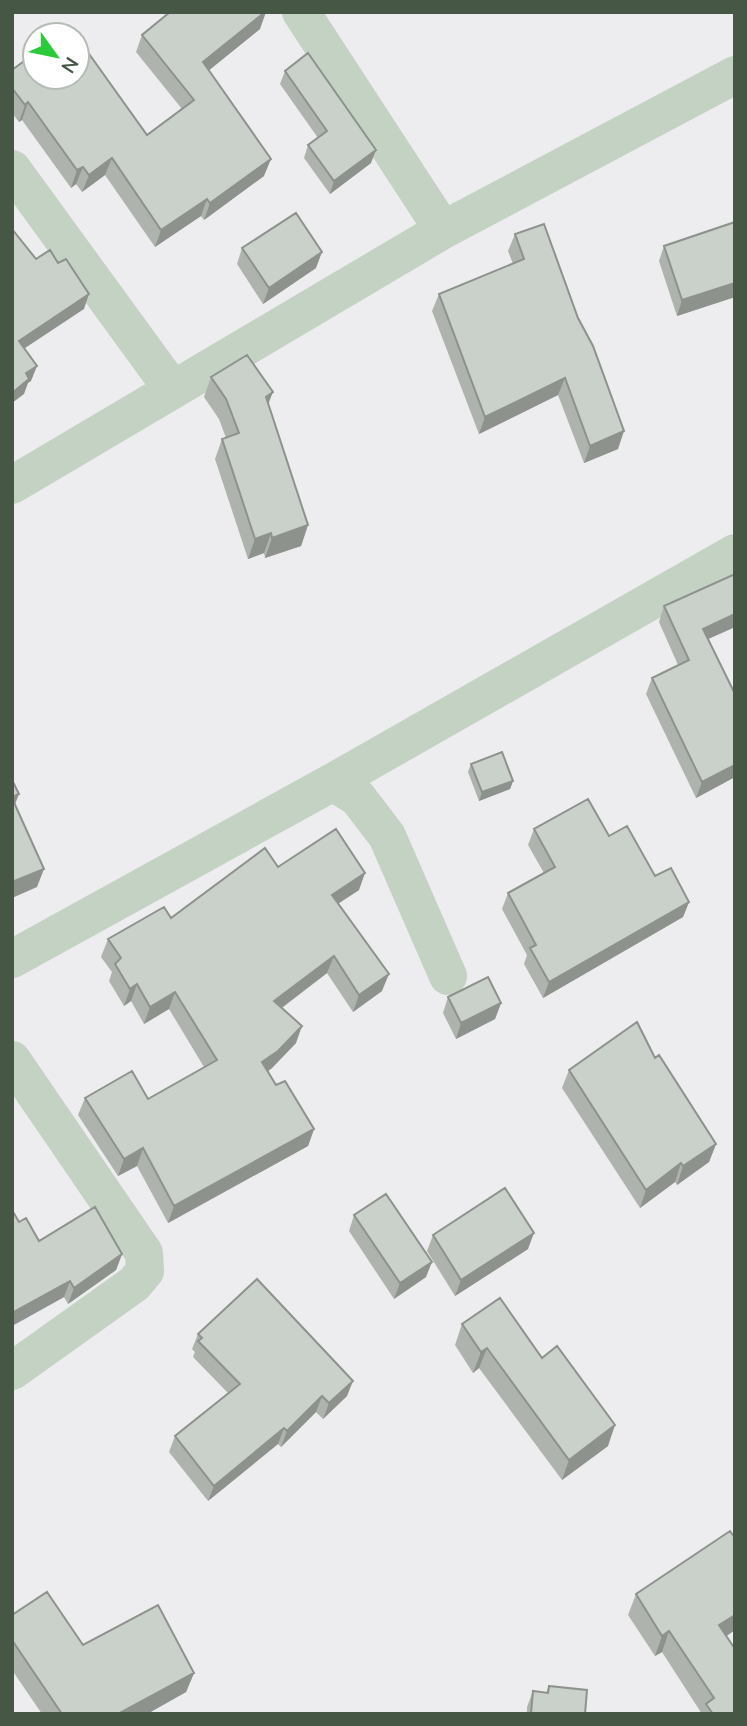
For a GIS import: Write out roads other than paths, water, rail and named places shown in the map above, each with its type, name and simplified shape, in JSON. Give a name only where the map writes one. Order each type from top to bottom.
[{"type":"street","points":[[301,12],[443,230]]},
{"type":"street","points":[[12,485],[443,230],[735,75]]},
{"type":"street","points":[[12,169],[173,390]]},
{"type":"street","points":[[12,959],[333,782],[735,553]]},
{"type":"street","points":[[333,782],[358,798],[387,836],[449,976]]},
{"type":"street","points":[[12,1060],[144,1253],[145,1271],[134,1284],[12,1371]]}]
